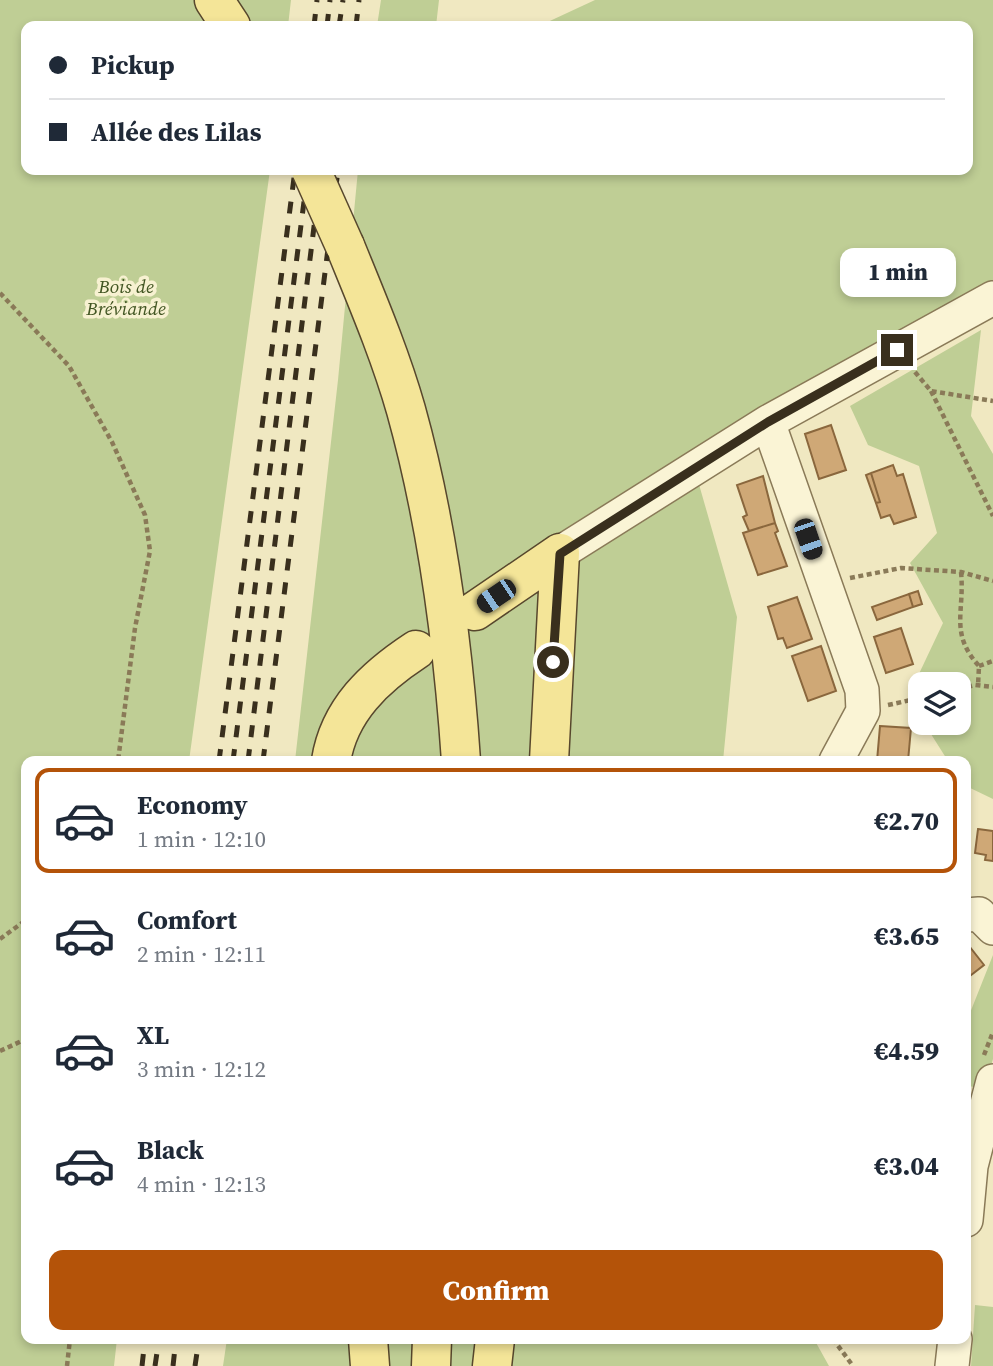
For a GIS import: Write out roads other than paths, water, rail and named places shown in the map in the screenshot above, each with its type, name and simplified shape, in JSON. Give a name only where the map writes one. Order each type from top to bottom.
[{"type":"main road","points":[[214,0],[228,21]]},
{"type":"main road","points":[[313,175],[381,335],[406,409],[424,483],[447,609],[461,756]]},
{"type":"main road","points":[[475,611],[560,554]]},
{"type":"main road","points":[[550,756],[560,554]]},
{"type":"main road","points":[[332,756],[343,721],[356,701],[375,680],[416,650]]},
{"type":"main road","points":[[368,1344],[370,1366]]},
{"type":"main road","points":[[431,1366],[432,1344]]},
{"type":"main road","points":[[492,1366],[494,1344]]},
{"type":"street","points":[[560,554],[768,422],[993,298]]},
{"type":"street","points":[[768,422],[862,690],[863,711],[839,756]]},
{"type":"street","points":[[971,915],[979,914],[993,928]]},
{"type":"street","points":[[971,1166],[993,1081]]},
{"type":"street","points":[[953,1366],[955,1344]]},
{"type":"railway","points":[[315,21],[317,0]]},
{"type":"railway","points":[[328,21],[330,0]]},
{"type":"railway","points":[[340,21],[343,0]]},
{"type":"railway","points":[[357,21],[359,0]]},
{"type":"railway","points":[[220,756],[294,175]]},
{"type":"railway","points":[[234,756],[307,175]]},
{"type":"railway","points":[[249,756],[320,175]]},
{"type":"railway","points":[[264,756],[337,175]]},
{"type":"railway","points":[[142,1366],[144,1344]]},
{"type":"railway","points":[[155,1366],[158,1344]]},
{"type":"railway","points":[[173,1366],[175,1344]]},
{"type":"railway","points":[[195,1366],[198,1344]]},
{"type":"park label","name":"Bois de Bréviande","points":[[126,297]]}]
